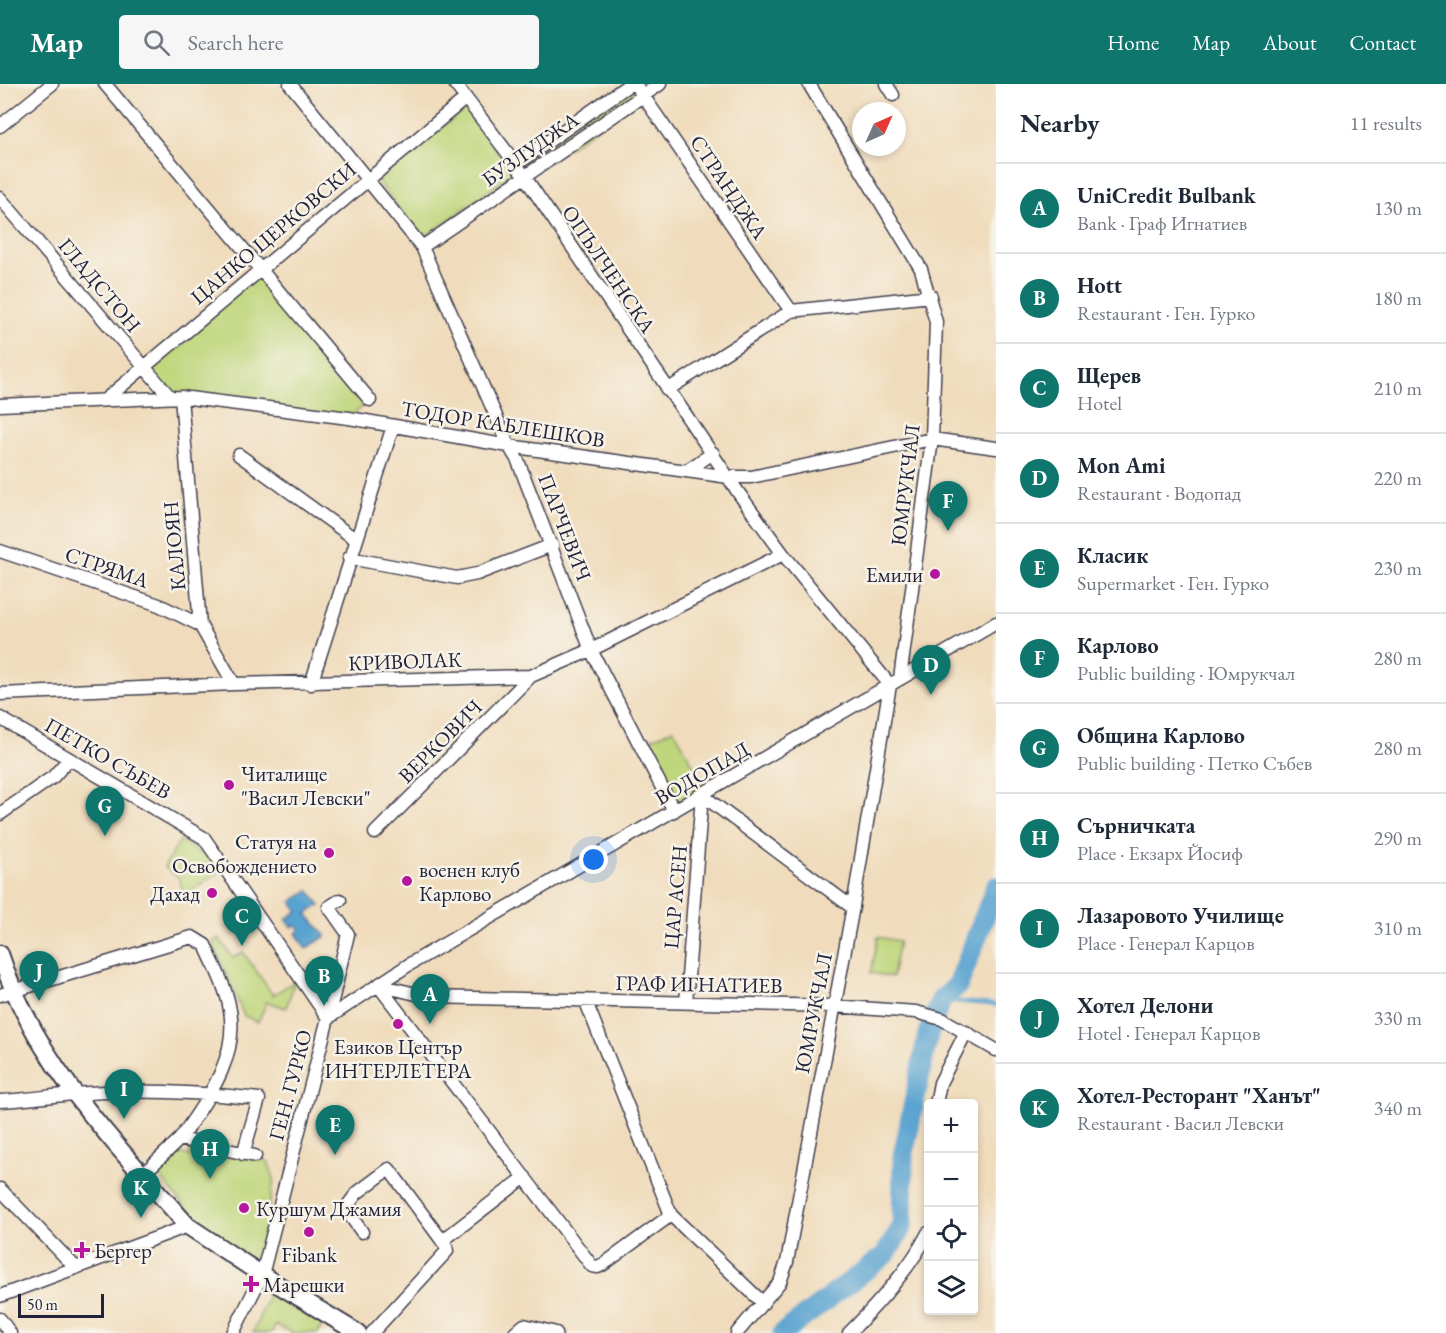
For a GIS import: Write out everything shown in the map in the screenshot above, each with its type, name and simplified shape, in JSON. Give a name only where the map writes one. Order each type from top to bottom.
[{"type":"main road","points":[[0,954],[6,994],[49,1058],[74,1094],[188,1226],[262,1275],[358,1333]]},
{"type":"street","points":[[0,126],[52,84]]},
{"type":"street","points":[[105,84],[370,400]]},
{"type":"street","name":"ПАРЧЕВИЧ","points":[[290,84],[422,247],[509,446],[518,461],[591,650],[674,812]]},
{"type":"street","name":"ОПЪЛЧЕНСКА","points":[[455,84],[516,164],[667,390],[783,554],[895,682]]},
{"type":"street","name":"БУЗЛУДЖА","points":[[516,164],[630,84]]},
{"type":"street","name":"СТРАНДЖА","points":[[635,84],[791,311]]},
{"type":"street","name":"БУЗЛУДЖА","points":[[422,247],[660,84]]},
{"type":"street","name":"ЮМРУКЧАЛ","points":[[737,1333],[780,1282],[788,1262],[833,1006],[895,682],[932,439],[936,322],[931,296],[921,269],[809,84]]},
{"type":"street","points":[[886,84],[893,95]]},
{"type":"street","name":"ЦАНКО ЦЕРКОВСКИ","points":[[106,399],[466,98]]},
{"type":"street","name":"ГЛАДСТОН","points":[[0,198],[143,366],[176,397]]},
{"type":"street","points":[[667,390],[791,311],[931,296]]},
{"type":"street","name":"ТОДОР КАБЛЕШКОВ","points":[[0,405],[176,397],[349,418],[509,446],[729,477],[751,477],[932,439],[996,448]]},
{"type":"street","name":"КАЛОЯН","points":[[176,397],[200,624],[234,684]]},
{"type":"street","points":[[310,684],[393,426]]},
{"type":"street","points":[[686,471],[713,453]]},
{"type":"street","points":[[239,455],[355,539]]},
{"type":"street","points":[[349,558],[458,578],[477,574],[552,545]]},
{"type":"street","name":"СТРЯМА","points":[[0,551],[159,605],[200,624]]},
{"type":"street","name":"КРИВОЛАК","points":[[0,694],[234,684],[310,684],[531,676],[591,650],[783,554]]},
{"type":"street","name":"ВОДОПАД","points":[[426,956],[996,623]]},
{"type":"street","name":"ВЕРКОВИЧ","points":[[375,833],[531,676]]},
{"type":"street","name":"ПЕТКО СЪБЕВ","points":[[0,718],[204,838],[328,1018]]},
{"type":"street","points":[[0,814],[53,777],[68,760]]},
{"type":"street","points":[[702,795],[852,908]]},
{"type":"street","name":"ЦАР АСЕН","points":[[686,1003],[702,795]]},
{"type":"street","points":[[328,1018],[348,934],[329,907],[340,900]]},
{"type":"street","points":[[6,994],[192,937],[199,939],[205,945],[229,1004],[232,1031],[219,1080],[180,1139],[142,1175]]},
{"type":"street","name":"ГЕН. ГУРКО","points":[[233,1333],[262,1275],[328,1018],[426,956]]},
{"type":"street","points":[[378,985],[520,1181],[592,1266],[598,1268],[671,1215]]},
{"type":"street","name":"ГРАФ ИГНАТИЕВ","points":[[378,985],[429,997],[833,1006],[916,1012],[942,1019],[996,1050]]},
{"type":"street","points":[[586,1002],[671,1215],[763,1303]]},
{"type":"street","points":[[937,1099],[940,1083],[966,1032]]},
{"type":"street","points":[[0,1101],[52,1098],[74,1094],[130,1093],[210,1094],[259,1098],[249,1155],[180,1139]]},
{"type":"street","points":[[362,1232],[349,1214],[348,1205],[357,1193],[389,1169],[447,1251],[444,1257],[372,1333]]},
{"type":"street","points":[[442,1241],[520,1181]]},
{"type":"street","points":[[0,1189],[76,1268]]},
{"type":"street","points":[[0,1296],[188,1226]]},
{"type":"street","points":[[849,1333],[873,1307],[924,1238]]},
{"type":"street","points":[[0,1319],[10,1333]]},
{"type":"street","points":[[520,1329],[556,1333]]},
{"type":"green space","points":[[630,84],[660,84],[525,178],[516,164]]},
{"type":"green space","points":[[465,109],[514,173],[422,239],[377,180]]},
{"type":"green space","points":[[259,270],[370,400],[349,418],[170,397],[143,366]]},
{"type":"green space","points":[[674,729],[706,788],[679,805],[645,741]]},
{"type":"green space","points":[[180,840],[199,853],[203,848],[216,859],[223,870],[184,895],[178,877],[164,867]]},
{"type":"green space","points":[[878,937],[899,941],[892,977],[871,973]]},
{"type":"green space","points":[[219,938],[233,958],[243,952],[273,995],[295,981],[286,1008],[267,1002],[258,1022],[244,1016],[213,942]]},
{"type":"green space","points":[[191,1144],[268,1161],[274,1179],[259,1264],[210,1231],[191,1214],[155,1170],[173,1151],[189,1156]]},
{"type":"green space","points":[[271,1287],[326,1317],[318,1333],[293,1333],[276,1325],[271,1333],[253,1333]]},
{"type":"water","points":[[309,890],[320,905],[307,914],[326,936],[306,949],[296,933],[300,930],[296,925],[292,927],[286,919],[298,911],[291,902]]},
{"type":"waterway","points":[[783,1333],[885,1255],[902,1227],[903,1156],[928,1034],[941,1000],[958,985],[996,887]]},
{"type":"waterway","points":[[941,1000],[996,1005]]},
{"type":"place","name":"Карлово","points":[[948,531]]},
{"type":"place","name":"Емили","points":[[935,574]]},
{"type":"place","name":"Mon Ami","points":[[931,695]]},
{"type":"place","name":"Читалище \"Васил Левски\"","points":[[229,785]]},
{"type":"place","name":"Община Карлово","points":[[105,836]]},
{"type":"place","name":"Статуя на Освобождението","points":[[329,853]]},
{"type":"place","name":"военен клуб Карлово","points":[[407,881]]},
{"type":"place","name":"Дахад","points":[[212,893]]},
{"type":"place","name":"Щерев","points":[[242,946]]},
{"type":"place","name":"Хотел Делони","points":[[39,1001]]},
{"type":"place","name":"Hott","points":[[324,1006]]},
{"type":"place","name":"Езиков Център ИНТЕРЛЕТЕРА","points":[[398,1024]]},
{"type":"place","name":"UniCredit Bulbank","points":[[430,1024]]},
{"type":"place","name":"Лазаровото Училище","points":[[124,1119]]},
{"type":"place","name":"Класик","points":[[335,1155]]},
{"type":"place","name":"Сърничката","points":[[210,1179]]},
{"type":"place","name":"Куршум Джамия","points":[[244,1208]]},
{"type":"place","name":"Хотел-Ресторант \"Ханът\"","points":[[141,1218]]},
{"type":"place","name":"Fibank","points":[[309,1232]]},
{"type":"place","name":"Бергер","points":[[82,1250]]},
{"type":"place","name":"Марешки","points":[[251,1284]]}]
